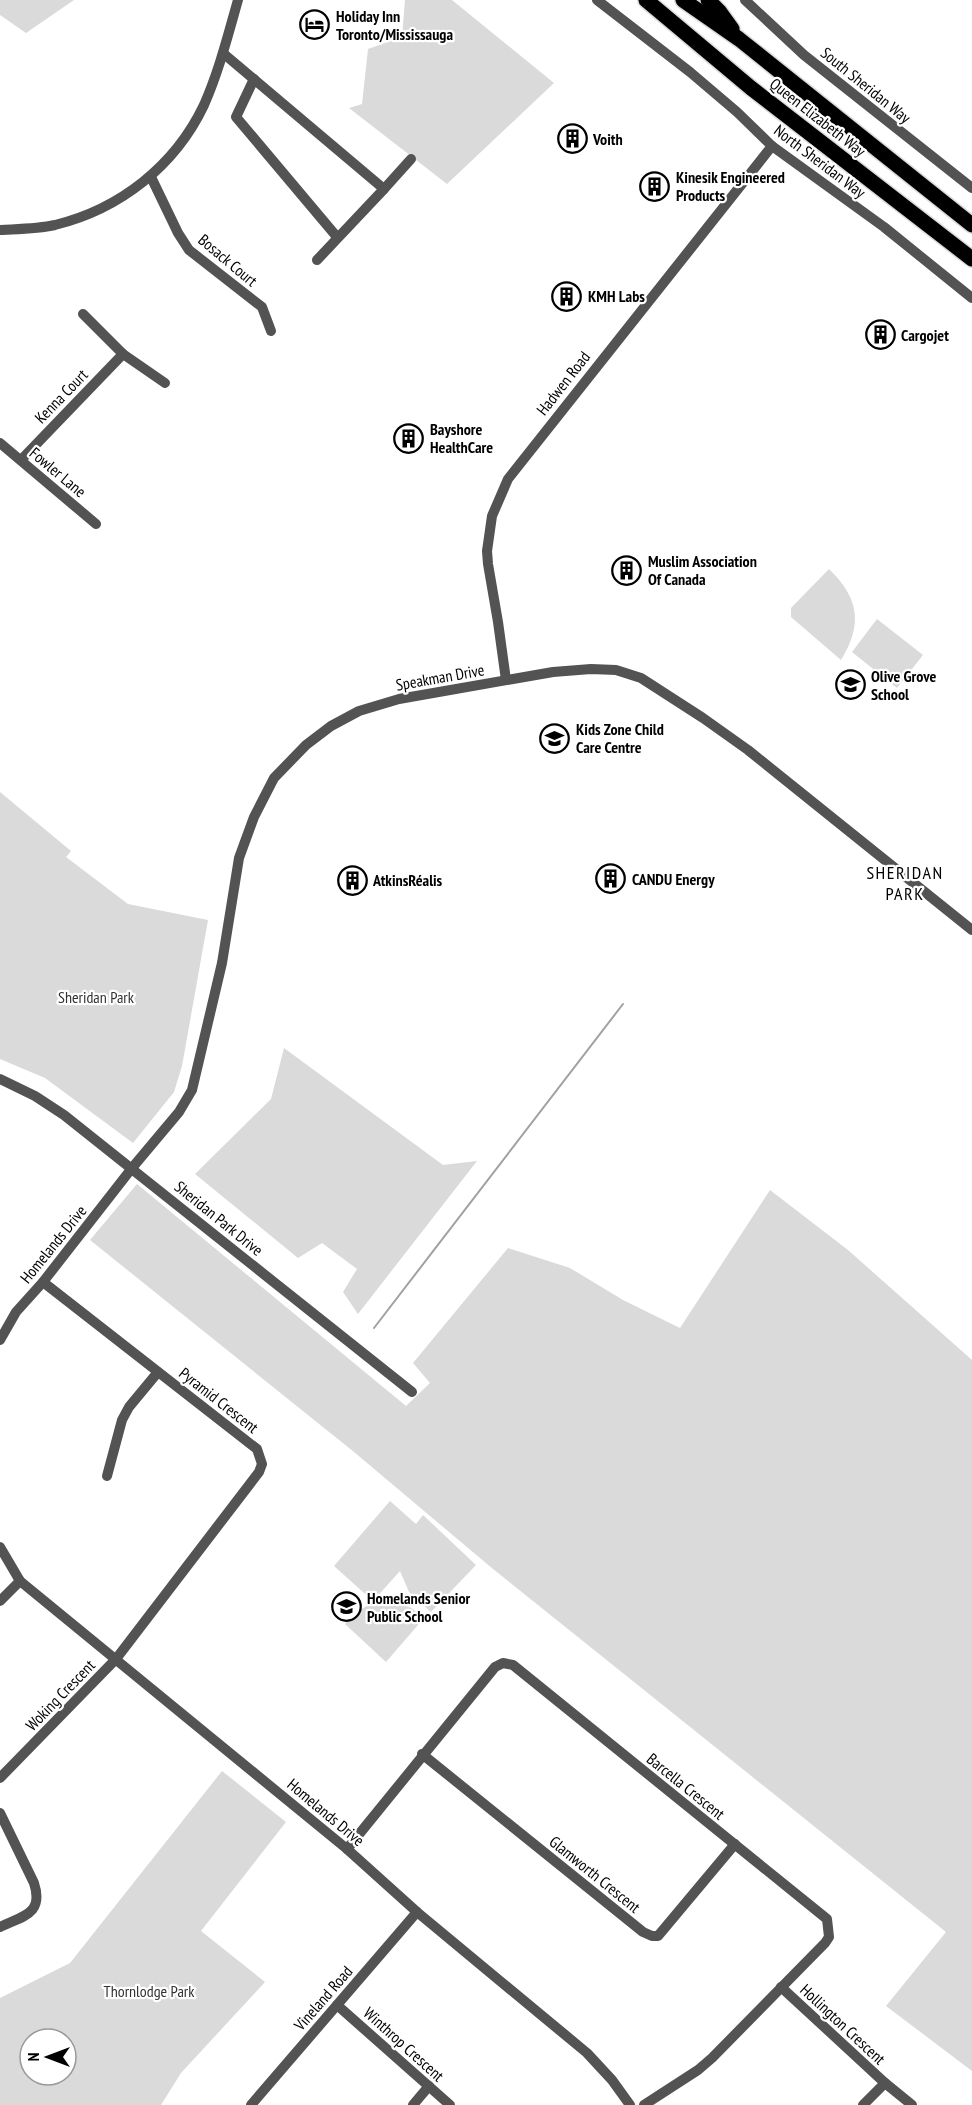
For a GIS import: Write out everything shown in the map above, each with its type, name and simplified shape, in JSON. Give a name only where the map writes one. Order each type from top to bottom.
[{"type":"highway","points":[[636,0],[684,31]]},
{"type":"highway","name":"Queen Elizabeth Way","points":[[646,0],[751,88],[972,259]]},
{"type":"highway","name":"Queen Elizabeth Way","points":[[683,0],[739,39],[972,225]]},
{"type":"highway","points":[[708,0],[739,39]]},
{"type":"street","points":[[0,230],[53,225],[78,218],[111,204],[151,177],[185,138],[204,106],[224,54],[238,0]]},
{"type":"street","name":"North Sheridan Way","points":[[597,0],[690,72],[772,146],[884,227],[972,298]]},
{"type":"street","name":"South Sheridan Way","points":[[746,0],[804,55],[972,188]]},
{"type":"street","points":[[224,54],[384,189]]},
{"type":"street","points":[[254,79],[236,117],[337,237]]},
{"type":"street","name":"Hadwen Road","points":[[506,680],[487,551],[492,516],[508,479],[596,365],[772,146]]},
{"type":"street","points":[[317,260],[411,159]]},
{"type":"street","name":"Bosack Court","points":[[151,177],[189,250],[262,308],[271,331]]},
{"type":"street","points":[[83,314],[123,354],[165,383]]},
{"type":"street","name":"Kenna Court","points":[[21,460],[123,354]]},
{"type":"street","name":"Fowler Lane","points":[[0,443],[96,524]]},
{"type":"street","name":"Speakman Drive","points":[[132,1168],[179,1112],[192,1090],[222,963],[239,858],[254,817],[274,778],[306,745],[332,726],[359,711],[387,702],[553,672],[616,670],[641,678],[703,717],[748,750],[972,930]]},
{"type":"street","name":"Sheridan Park Drive","points":[[0,1079],[35,1096],[64,1115],[412,1392]]},
{"type":"street","name":"Homelands Drive","points":[[0,1340],[16,1312],[43,1282],[132,1168]]},
{"type":"street","name":"Pyramid Crescent","points":[[43,1282],[257,1449],[262,1464],[259,1472],[116,1659]]},
{"type":"street","points":[[107,1476],[122,1420],[129,1407],[158,1372]]},
{"type":"street","name":"Homelands Drive","points":[[0,1547],[20,1581],[348,1849],[417,1911],[587,2054],[612,2080],[630,2105]]},
{"type":"street","points":[[0,1601],[20,1581]]},
{"type":"street","name":"Woking Crescent","points":[[0,1778],[116,1659]]},
{"type":"street","name":"Barcella Crescent","points":[[348,1849],[422,1754],[495,1667],[503,1664],[513,1665],[827,1919],[829,1936],[825,1943],[698,2070],[644,2105]]},
{"type":"street","name":"Glamworth Crescent","points":[[422,1754],[643,1932],[652,1936],[658,1936],[735,1844]]},
{"type":"street","points":[[0,1813],[38,1895],[35,1908],[30,1913],[0,1927]]},
{"type":"street","name":"Vineland Road","points":[[251,2105],[417,1911]]},
{"type":"street","name":"Hollington Crescent","points":[[781,1987],[912,2105]]},
{"type":"street","name":"Winthrop Crescent","points":[[337,2005],[450,2105]]},
{"type":"street","name":"Hollington Crescent","points":[[863,2105],[885,2083]]},
{"type":"street","points":[[413,2105],[429,2086]]},
{"type":"green space","points":[[0,0],[74,0],[26,33],[0,15]]},
{"type":"green space","points":[[405,0],[452,0],[554,83],[447,184],[349,108],[362,104],[368,49],[402,37]]},
{"type":"green space","points":[[829,569],[847,590],[854,612],[853,635],[841,660],[791,617],[791,608]]},
{"type":"green space","points":[[877,619],[923,655],[897,688],[852,652]]},
{"type":"green space","name":"Sheridan Park","points":[[0,792],[71,851],[66,857],[128,904],[208,920],[182,1066],[174,1092],[133,1143],[45,1078],[0,1059]]},
{"type":"green space","points":[[284,1048],[443,1165],[477,1161],[358,1314],[343,1292],[357,1269],[322,1243],[298,1258],[195,1174],[271,1099]]},
{"type":"green space","points":[[137,1184],[406,1406],[430,1383],[413,1363],[508,1248],[570,1268],[623,1300],[680,1328],[770,1190],[848,1250],[972,1360],[972,2071],[886,2006],[946,1932],[493,1569],[354,1452],[90,1240]]},
{"type":"green space","points":[[390,1501],[416,1524],[423,1515],[476,1565],[431,1612],[409,1592],[400,1571],[373,1601],[334,1566]]},
{"type":"green space","points":[[383,1600],[405,1605],[424,1618],[386,1662],[345,1624],[362,1609]]},
{"type":"green space","name":"Thornlodge Park","points":[[222,1771],[286,1822],[201,1931],[265,1982],[181,2073],[161,2105],[0,2105],[0,1998],[70,1963]]},
{"type":"waterway","points":[[374,1328],[623,1004]]},
{"type":"place","name":"Holiday Inn Toronto/Mississauga","points":[[315,25]]},
{"type":"place","name":"Voith","points":[[572,139]]},
{"type":"place","name":"Kinesik Engineered Products","points":[[655,186]]},
{"type":"place","name":"KMH Labs","points":[[567,296]]},
{"type":"place","name":"Cargojet","points":[[880,335]]},
{"type":"place","name":"Bayshore HealthCare","points":[[409,438]]},
{"type":"place","name":"Muslim Association Of Canada","points":[[627,570]]},
{"type":"place","name":"Olive Grove School","points":[[850,685]]},
{"type":"place","name":"Kids Zone Child Care Centre","points":[[555,738]]},
{"type":"place","name":"CANDU Energy","points":[[611,879]]},
{"type":"place","name":"AtkinsRéalis","points":[[352,880]]},
{"type":"place","name":"Homelands Senior Public School","points":[[346,1607]]},
{"type":"district","name":"SHERIDAN PARK","points":[[905,883]]}]
